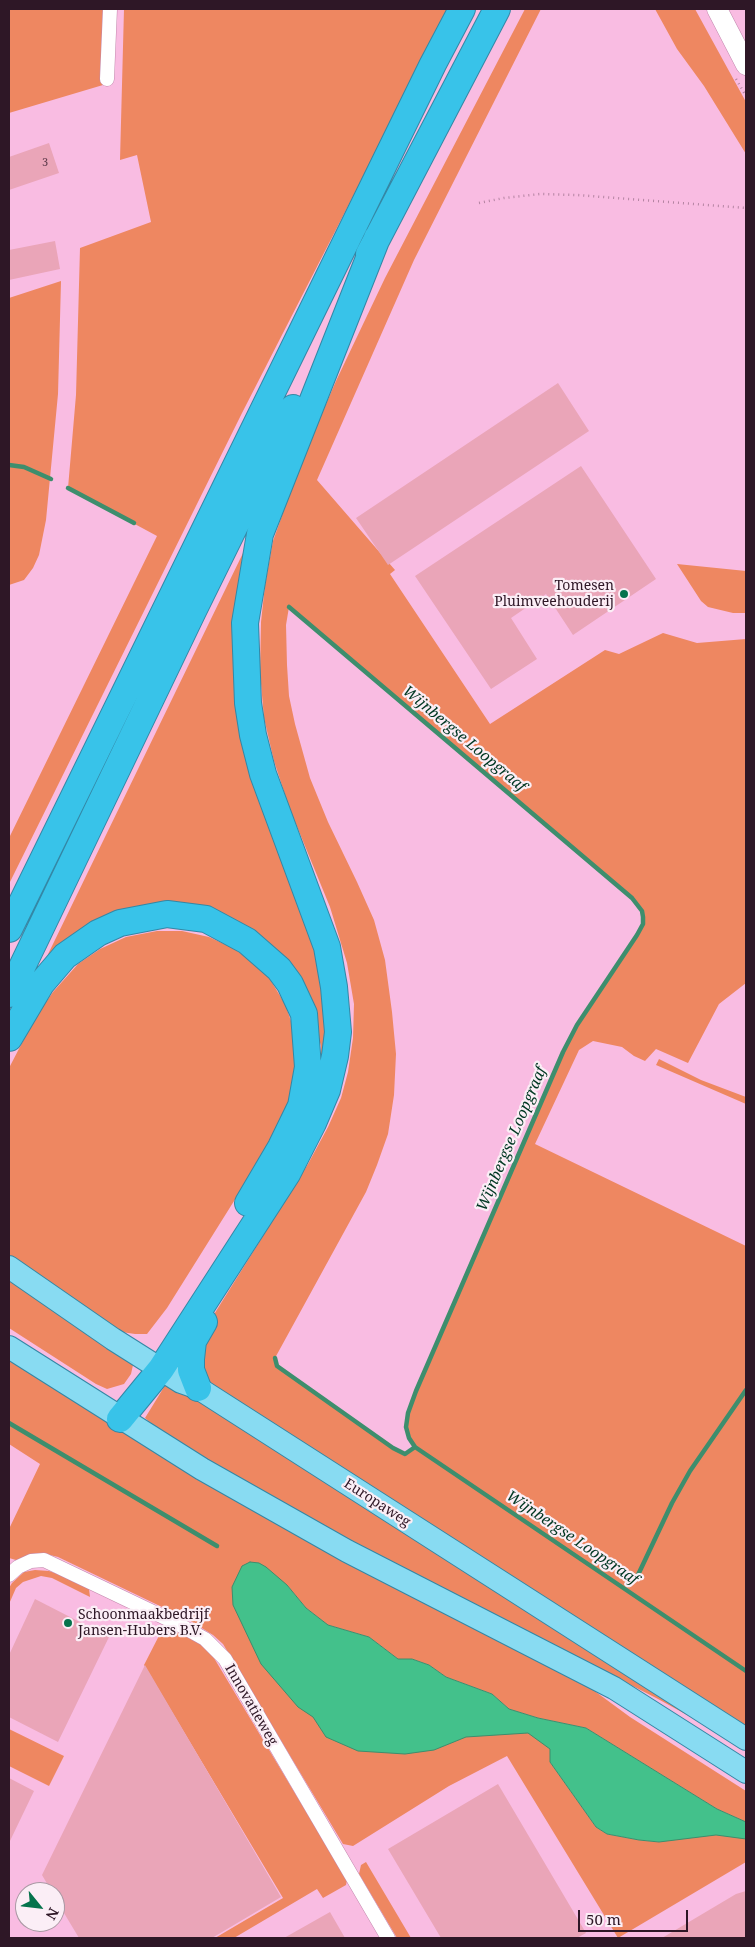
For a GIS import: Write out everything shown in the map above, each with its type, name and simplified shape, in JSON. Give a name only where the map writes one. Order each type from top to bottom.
[{"type":"highway","points":[[9,928],[433,64],[462,9]]},
{"type":"highway","points":[[9,994],[188,620],[377,238],[497,9]]},
{"type":"highway","points":[[154,1365],[223,1273],[291,1165],[313,1124],[327,1090],[335,1056],[338,1032],[334,987],[326,947],[263,774],[253,735],[248,695],[245,623],[260,534],[377,238]]},
{"type":"highway","points":[[9,1038],[41,984],[65,956],[98,933],[120,923],[167,914],[206,919],[247,941],[279,969],[290,984],[304,1014],[308,1067],[301,1106],[281,1147],[154,1365],[120,1419]]},
{"type":"highway","points":[[198,1388],[191,1370],[193,1341],[216,1302],[223,1273]]},
{"type":"main road","name":"Europaweg","points":[[9,1267],[154,1365],[181,1382],[198,1388],[746,1740]]},
{"type":"main road","points":[[9,1347],[120,1419],[202,1469],[347,1552],[614,1688],[746,1772]]},
{"type":"street","points":[[107,79],[110,9]]},
{"type":"street","points":[[717,9],[746,65]]},
{"type":"street","name":"Innovatieweg","points":[[9,1576],[18,1567],[31,1561],[44,1560],[178,1624],[205,1639],[225,1659],[388,1938]]},
{"type":"path","points":[[479,203],[540,194],[577,195],[746,208]]},
{"type":"shaded area","points":[[9,9],[105,9],[103,85],[9,113]]},
{"type":"shaded area","points":[[124,9],[449,9],[242,413],[9,884],[9,838],[157,536],[68,488],[76,395],[80,248],[151,222],[137,155],[120,160]]},
{"type":"shaded area","points":[[525,9],[541,9],[414,260],[317,480],[395,570],[390,574],[490,724],[605,650],[619,654],[663,633],[697,643],[746,639],[746,983],[719,1004],[688,1063],[656,1049],[645,1061],[622,1047],[593,1041],[579,1050],[535,1144],[746,1246],[746,1728],[220,1392],[206,1379],[202,1371],[208,1324],[308,1164],[341,1098],[348,1072],[353,1038],[354,1004],[347,963],[330,907],[289,807],[274,761],[264,718],[260,672],[261,622],[273,541],[301,462],[336,381],[385,278]],"holes":[[[289,607],[632,898],[642,911],[643,924],[577,1025],[563,1052],[416,1391],[408,1413],[406,1427],[409,1438],[415,1448],[405,1454],[393,1448],[277,1366],[275,1358],[366,1192],[377,1165],[388,1134],[394,1095],[396,1054],[385,960],[374,920],[328,822],[310,778],[295,724],[289,696],[287,665],[286,625]]]},
{"type":"shaded area","points":[[655,9],[695,9],[746,102],[746,154],[704,86],[677,49]]},
{"type":"shaded area","points":[[61,281],[58,394],[46,520],[39,555],[33,568],[24,580],[9,585],[9,298]]},
{"type":"shaded area","points":[[261,516],[242,607],[275,823],[330,1001],[321,1085],[321,1046],[312,1014],[293,976],[168,909],[35,981]]},
{"type":"shaded area","points":[[677,564],[746,571],[746,613],[733,613],[708,607],[701,601]]},
{"type":"shaded area","points":[[157,931],[182,931],[209,937],[233,948],[268,976],[285,1004],[296,1035],[295,1093],[281,1126],[167,1308],[147,1334],[135,1334],[115,1331],[9,1257],[9,1068],[35,1018],[53,992],[78,964],[100,949],[126,937]]},
{"type":"shaded area","points":[[659,1059],[701,1080],[746,1097],[746,1104],[656,1065]]},
{"type":"shaded area","points":[[9,1281],[46,1301],[133,1365],[131,1374],[124,1384],[107,1389],[96,1384],[9,1328]]},
{"type":"shaded area","points":[[9,1358],[581,1681],[630,1717],[746,1791],[746,1822],[717,1809],[586,1728],[538,1718],[509,1709],[492,1694],[446,1677],[429,1665],[412,1659],[398,1659],[369,1637],[328,1625],[471,1724],[563,1734],[550,1762],[596,1827],[607,1834],[659,1842],[694,1826],[746,1837],[746,1862],[618,1938],[507,1756],[449,1786],[353,1846],[343,1844],[223,1644],[213,1635],[189,1620],[58,1557],[46,1554],[16,1560],[9,1558],[9,1529],[40,1464],[9,1444]],"holes":[[[243,1566],[287,1585],[306,1608],[327,1624]]]},
{"type":"shaded area","points":[[169,1379],[746,1749],[746,1751],[709,1727],[658,1699],[290,1510],[162,1433],[145,1418]]},
{"type":"shaded area","points":[[250,1562],[259,1563],[266,1567],[287,1585],[306,1608],[328,1625],[369,1637],[398,1659],[412,1659],[429,1665],[446,1677],[492,1694],[509,1709],[538,1718],[586,1728],[717,1809],[746,1822],[746,1839],[716,1835],[659,1842],[607,1834],[596,1827],[550,1762],[550,1749],[528,1733],[466,1737],[434,1750],[405,1754],[358,1751],[326,1737],[313,1717],[298,1707],[261,1664],[233,1605],[232,1587],[242,1566]]},
{"type":"shaded area","points":[[35,1570],[58,1574],[89,1589],[90,1597],[52,1578],[41,1576],[23,1582],[16,1588],[9,1604],[9,1588],[12,1583],[24,1572]]},
{"type":"shaded area","points":[[164,1626],[205,1646],[211,1653],[347,1880],[346,1885],[323,1898],[317,1889],[234,1938],[215,1938],[283,1898],[144,1665]]},
{"type":"shaded area","points":[[9,1729],[64,1756],[49,1786],[9,1766]]},
{"type":"shaded area","points":[[366,1862],[411,1938],[397,1938],[359,1874],[361,1865]]},
{"type":"building","points":[[49,143],[59,173],[9,190],[9,157]]},
{"type":"building","points":[[55,241],[60,269],[9,280],[9,250]]},
{"type":"building","points":[[558,383],[589,431],[388,565],[356,518]]},
{"type":"building","points":[[581,466],[656,579],[573,635],[546,594],[511,618],[537,659],[491,689],[415,576]]},
{"type":"building","points":[[35,1599],[109,1637],[58,1742],[9,1717],[9,1655]]},
{"type":"building","points":[[145,1665],[281,1897],[212,1938],[79,1938],[65,1915],[65,1882],[46,1882],[42,1875]]},
{"type":"building","points":[[9,1778],[34,1791],[9,1843]]},
{"type":"building","points":[[498,1784],[586,1933],[577,1938],[441,1938],[388,1849]]},
{"type":"building","points":[[746,1891],[746,1938],[662,1938],[736,1894]]},
{"type":"building","points":[[330,1912],[345,1938],[284,1938]]},
{"type":"waterway","name":"Wijnbergse Loopgraaf","points":[[9,465],[24,467],[51,479]]},
{"type":"waterway","name":"Wijnbergse Loopgraaf","points":[[68,488],[134,523]]},
{"type":"waterway","name":"Wijnbergse Loopgraaf","points":[[289,607],[632,898],[642,911],[643,917],[643,924],[637,935],[577,1025],[563,1052],[416,1391],[408,1413],[406,1427],[409,1438],[415,1447],[746,1671]]},
{"type":"waterway","points":[[275,1358],[277,1366],[393,1448],[405,1454],[415,1447]]},
{"type":"waterway","points":[[637,1577],[672,1503],[690,1471],[746,1390]]},
{"type":"waterway","points":[[9,1423],[217,1546]]},
{"type":"place","name":"Tomesen Pluimveehouderij","points":[[624,594]]},
{"type":"place","name":"Schoonmaakbedrijf Jansen-Hubers B.V.","points":[[68,1623]]}]
